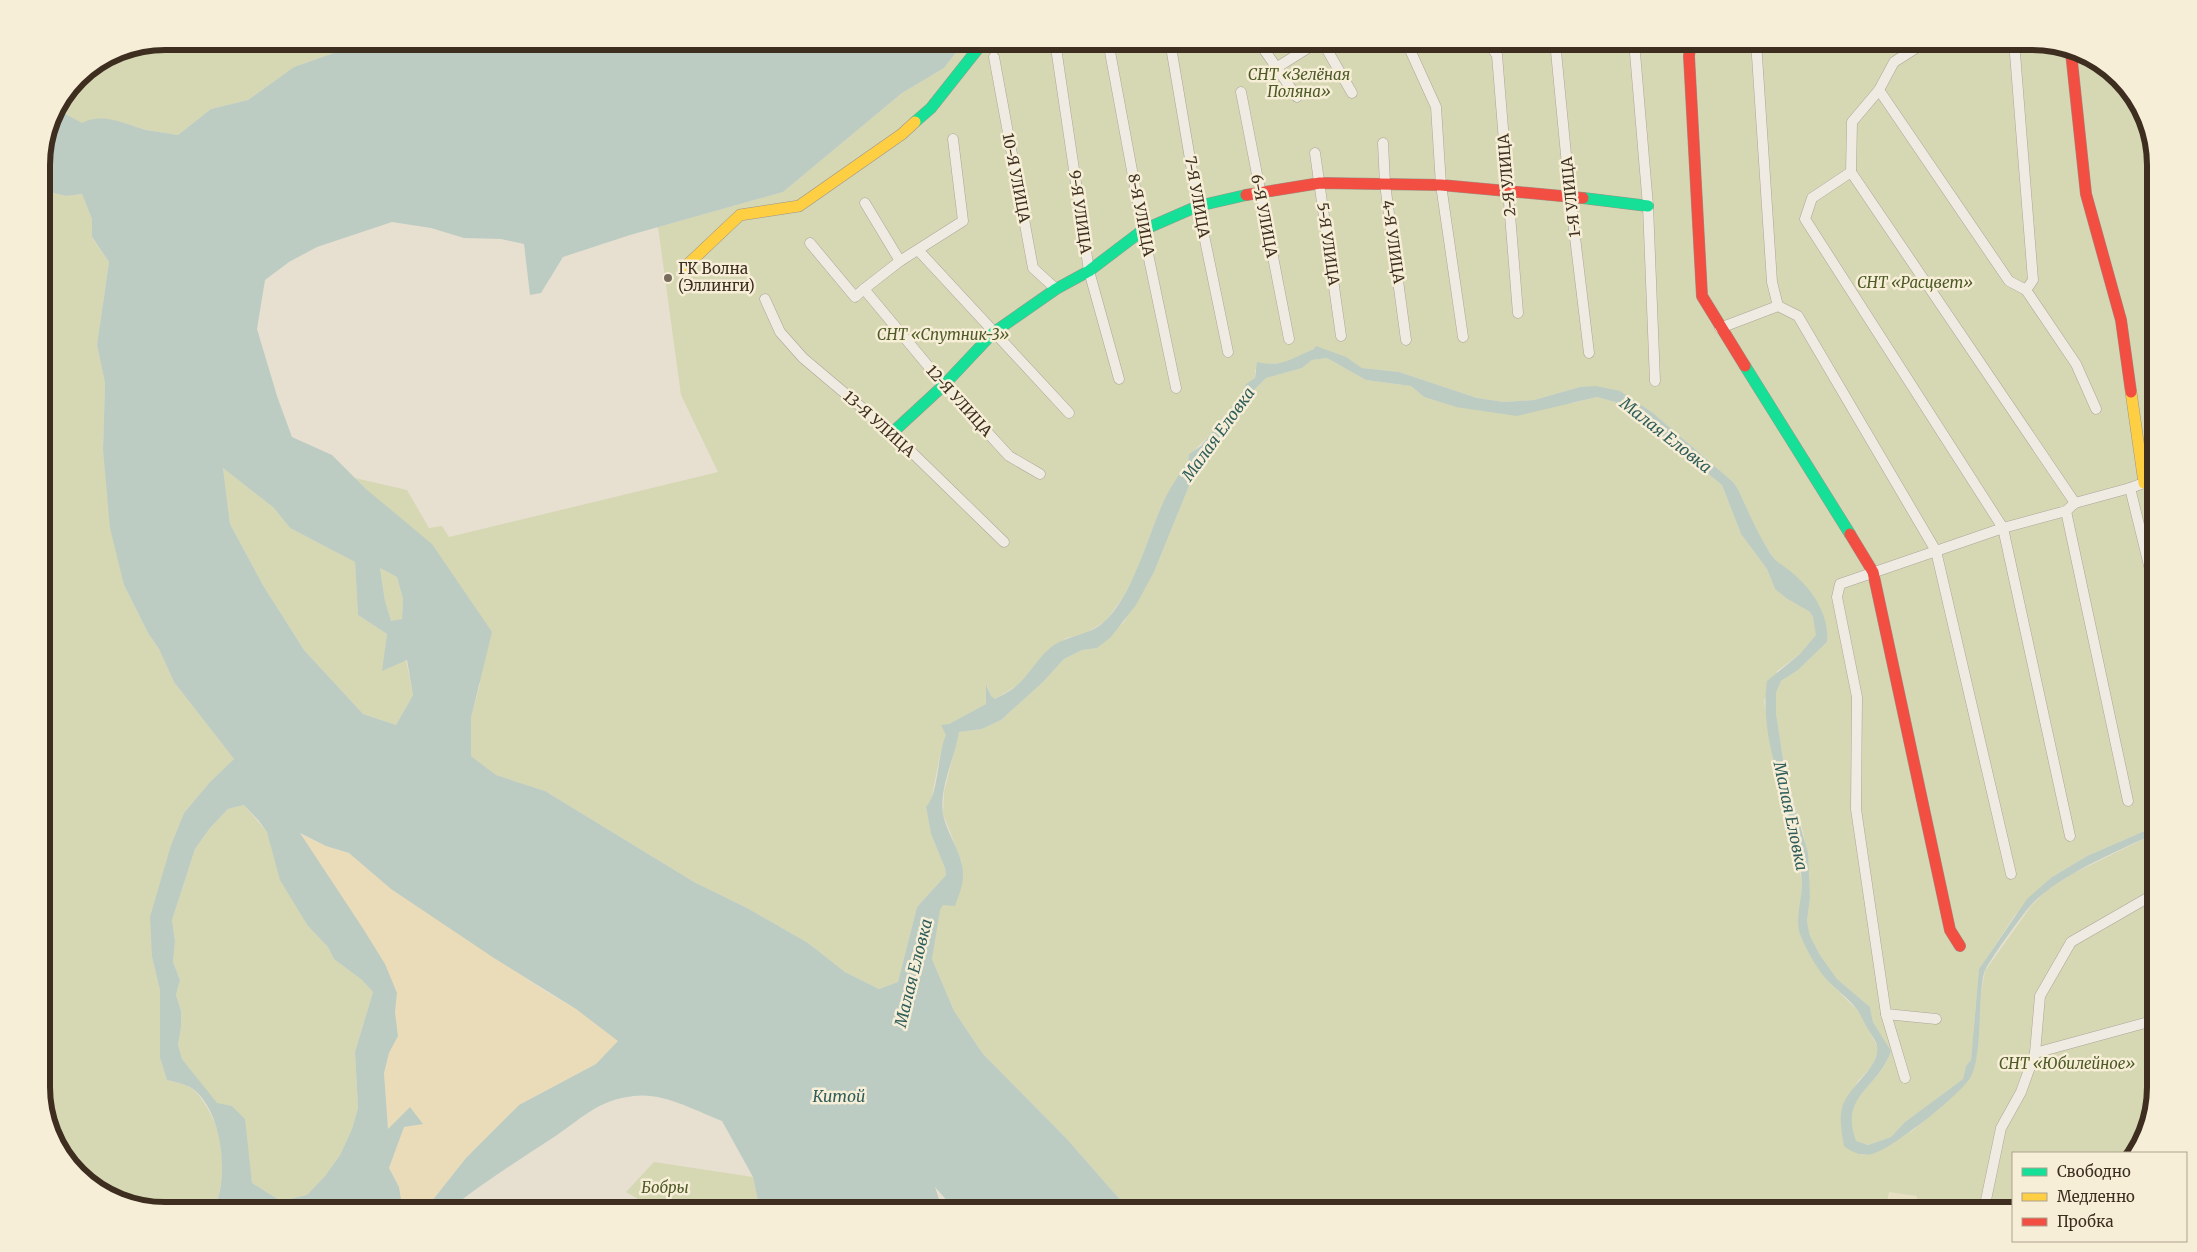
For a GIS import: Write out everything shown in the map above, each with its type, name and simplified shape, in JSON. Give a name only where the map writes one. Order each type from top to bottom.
[{"type":"street","points":[[685,267],[740,215],[798,206],[902,134],[931,108],[976,50]]},
{"type":"street","name":"9-Я УЛИЦА","points":[[1056,50],[1089,271],[1119,379]]},
{"type":"street","name":"8-Я УЛИЦА","points":[[1110,50],[1143,230],[1176,388]]},
{"type":"street","name":"7-Я УЛИЦА","points":[[1172,50],[1198,206],[1228,352]]},
{"type":"street","points":[[1264,50],[1298,98]]},
{"type":"street","points":[[1276,68],[1306,50]]},
{"type":"street","points":[[1326,50],[1352,93]]},
{"type":"street","points":[[1410,50],[1436,108],[1441,185],[1463,337]]},
{"type":"street","name":"2-Я УЛИЦА","points":[[1493,50],[1497,55],[1518,313]]},
{"type":"street","name":"1-Я УЛИЦА","points":[[1556,50],[1570,196],[1589,353]]},
{"type":"street","points":[[1635,50],[1648,206],[1655,381]]},
{"type":"street","points":[[1690,50],[1702,296],[1720,328],[1873,572],[1950,930],[1960,946]]},
{"type":"street","points":[[1757,50],[1772,282],[1778,306]]},
{"type":"street","points":[[1913,50],[1894,62],[1879,90],[1852,122],[1851,172],[2075,503]]},
{"type":"street","points":[[2015,50],[2033,280],[2026,290]]},
{"type":"street","points":[[2072,57],[2086,194],[2121,320],[2147,465]]},
{"type":"street","name":"10-Я УЛИЦА","points":[[994,58],[1033,268],[1056,289]]},
{"type":"street","points":[[1879,90],[2009,281],[2026,290],[2076,364],[2096,409]]},
{"type":"street","name":"6-Я УЛИЦА","points":[[1241,92],[1289,339]]},
{"type":"street","points":[[810,243],[855,297],[900,262],[963,221],[953,139]]},
{"type":"street","name":"4-Я УЛИЦА","points":[[1383,142],[1385,184],[1406,340]]},
{"type":"street","name":"5-Я УЛИЦА","points":[[1315,153],[1341,336]]},
{"type":"street","points":[[1851,172],[1812,198],[1805,219],[2003,528],[2070,836]]},
{"type":"street","points":[[892,434],[944,385],[993,333],[1056,289],[1089,271],[1143,230],[1198,206],[1259,192],[1320,183],[1441,185],[1570,196],[1648,206]]},
{"type":"street","points":[[865,203],[900,262]]},
{"type":"street","points":[[918,251],[1069,413]]},
{"type":"street","name":"12-Я УЛИЦА","points":[[864,289],[944,385],[1009,456],[1040,474]]},
{"type":"street","name":"13-Я УЛИЦА","points":[[765,299],[780,332],[803,358],[892,434],[1004,542]]},
{"type":"street","points":[[1720,328],[1778,306],[1798,316],[1936,551],[2011,874]]},
{"type":"street","points":[[1905,1078],[1886,1014],[1856,809],[1857,697],[1836,598],[1840,584],[2003,528],[2066,511],[2075,503],[2147,483]]},
{"type":"street","points":[[2130,488],[2147,557]]},
{"type":"street","points":[[2066,511],[2128,801]]},
{"type":"street","points":[[1987,1202],[2001,1128],[2021,1092],[2035,1053],[2040,996],[2071,942],[2147,898]]},
{"type":"street","points":[[1886,1014],[1936,1019]]},
{"type":"street","points":[[2035,1053],[2147,1022]]},
{"type":"shaded area","points":[[1889,1192],[1917,1196],[1916,1202],[1887,1202]]},
{"type":"green space","points":[[165,50],[342,50],[294,67],[248,100],[211,109],[178,135],[147,130],[106,119],[98,119],[82,124],[63,113],[69,101],[101,69],[128,56],[143,52]]},
{"type":"green space","points":[[958,50],[2032,50],[2062,54],[2076,59],[2089,65],[2113,84],[2128,101],[2135,114],[2141,128],[2147,158],[2147,830],[2087,856],[2052,877],[2015,915],[1979,969],[1971,1060],[1966,1066],[1963,1079],[1905,1122],[1891,1137],[1867,1145],[1855,1141],[1852,1125],[1853,1112],[1857,1101],[1885,1064],[1891,1051],[1873,1022],[1870,1007],[1837,979],[1820,955],[1810,936],[1807,921],[1810,898],[1804,835],[1785,772],[1776,713],[1776,693],[1781,681],[1798,670],[1827,642],[1796,578],[1767,549],[1733,482],[1653,413],[1580,387],[1534,400],[1504,402],[1477,398],[1399,372],[1362,368],[1349,361],[1314,349],[1285,363],[1268,364],[1255,370],[1255,378],[1247,385],[1229,412],[1189,454],[1188,461],[1162,504],[1137,570],[1123,597],[1106,621],[1084,634],[1066,638],[1016,686],[995,699],[991,696],[987,685],[986,704],[949,724],[940,755],[931,801],[926,807],[931,834],[946,875],[917,907],[898,982],[879,989],[845,972],[808,943],[747,908],[694,882],[545,791],[496,775],[471,756],[471,718],[480,684],[366,489],[355,478],[407,490],[429,528],[442,526],[449,537],[718,472],[681,395],[658,227],[783,192],[902,93],[944,68]]},
{"type":"green space","points":[[50,192],[66,196],[82,194],[92,219],[92,238],[109,262],[97,345],[105,383],[103,449],[124,585],[148,633],[159,649],[174,682],[234,759],[210,782],[184,813],[171,845],[162,878],[152,957],[160,990],[160,1058],[167,1080],[180,1083],[192,1089],[201,1098],[213,1119],[219,1133],[222,1156],[219,1194],[216,1202],[165,1202],[135,1198],[108,1187],[84,1168],[69,1151],[56,1124],[52,1109],[50,1094]]},
{"type":"green space","name":"СНТ «Юбилейное»","points":[[1327,358],[1366,380],[1411,386],[1424,397],[1456,407],[1573,403],[1597,397],[1615,402],[1648,425],[1722,485],[1741,534],[1767,569],[1775,589],[1810,612],[1817,635],[1800,654],[1777,671],[1764,701],[1781,792],[1795,841],[1802,884],[1800,935],[1811,957],[1826,979],[1859,1012],[1877,1046],[1877,1054],[1872,1066],[1858,1081],[1842,1109],[1861,1155],[1875,1153],[1912,1131],[1957,1092],[1976,1054],[1981,993],[1985,971],[2031,906],[2046,891],[2072,874],[2147,837],[2147,1087],[2143,1117],[2132,1144],[2126,1152],[2012,1152],[2012,1202],[1916,1202],[1917,1196],[1889,1192],[1887,1202],[1122,1202],[1066,1138],[983,1054],[954,1011],[932,959],[938,914],[962,863],[943,814],[944,792],[959,732],[982,729],[1001,720],[1043,682],[1064,659],[1082,650],[1097,648],[1124,622],[1154,572],[1193,476],[1221,435],[1247,406],[1253,391],[1266,378],[1302,368],[1312,360]]},
{"type":"green space","points":[[223,468],[274,508],[290,528],[355,562],[358,615],[387,634],[383,670],[406,660],[413,695],[396,725],[363,714],[304,650],[264,587],[230,524]]},
{"type":"green space","points":[[380,568],[397,577],[403,599],[402,619],[391,622],[385,601]]},
{"type":"green space","points":[[244,805],[267,832],[274,854],[308,926],[328,947],[334,959],[362,980],[373,992],[355,1052],[358,1108],[352,1129],[340,1155],[325,1176],[307,1195],[281,1201],[252,1183],[250,1168],[232,1106],[217,1104],[182,1059],[178,1045],[181,1011],[176,995],[180,980],[173,962],[175,941],[172,920],[195,849],[210,828],[228,809]]},
{"type":"green space","name":"Бобры","points":[[654,1162],[753,1177],[758,1202],[643,1202],[626,1192]]},
{"type":"sand","points":[[298,833],[326,846],[349,853],[391,889],[548,993],[576,1009],[619,1041],[596,1064],[519,1105],[466,1158],[431,1202],[402,1202],[399,1187],[389,1168],[404,1127],[422,1124],[410,1107],[388,1130],[384,1073],[389,1053],[398,1036],[395,1012],[397,993],[347,906]]},
{"type":"water","name":"Китой","points":[[342,50],[958,50],[944,68],[902,93],[783,192],[630,235],[563,257],[541,293],[530,295],[524,244],[501,239],[464,238],[431,228],[392,222],[317,247],[289,262],[265,280],[257,329],[277,396],[292,437],[332,455],[366,489],[432,544],[492,632],[471,718],[471,756],[496,775],[545,791],[694,882],[747,908],[808,943],[845,972],[879,989],[898,982],[917,907],[946,875],[931,834],[926,807],[936,783],[946,735],[941,725],[949,724],[986,704],[986,684],[991,696],[995,699],[1017,685],[1050,648],[1063,640],[1098,627],[1114,612],[1130,584],[1161,507],[1188,461],[1189,454],[1201,446],[1238,399],[1246,384],[1255,378],[1257,362],[1266,364],[1280,363],[1293,359],[1314,349],[1316,346],[1346,357],[1362,368],[1399,372],[1477,398],[1504,402],[1534,400],[1580,387],[1596,386],[1620,391],[1653,413],[1733,482],[1770,553],[1812,593],[1822,612],[1827,632],[1827,642],[1798,670],[1781,681],[1776,693],[1776,713],[1785,772],[1808,853],[1810,898],[1807,921],[1810,936],[1820,955],[1837,979],[1870,1007],[1873,1022],[1891,1051],[1885,1064],[1856,1102],[1852,1125],[1856,1141],[1868,1145],[1891,1137],[1905,1122],[1963,1079],[1966,1066],[1971,1060],[1979,969],[2027,899],[2052,877],[2087,856],[2147,830],[2147,837],[2073,874],[2043,894],[2031,905],[1998,949],[1984,973],[1977,1057],[1970,1078],[1941,1108],[1884,1149],[1866,1155],[1851,1151],[1844,1146],[1841,1122],[1842,1108],[1845,1100],[1874,1062],[1877,1055],[1877,1045],[1858,1011],[1822,974],[1806,948],[1799,931],[1802,884],[1799,859],[1794,833],[1773,758],[1766,707],[1767,681],[1800,654],[1816,635],[1813,617],[1810,612],[1775,589],[1767,569],[1741,534],[1722,485],[1648,425],[1615,402],[1597,397],[1517,416],[1456,407],[1424,397],[1411,386],[1366,380],[1327,358],[1312,360],[1302,368],[1266,378],[1253,391],[1247,406],[1221,435],[1193,476],[1154,572],[1136,605],[1111,637],[1097,648],[1082,650],[1064,659],[1043,682],[1001,720],[982,729],[959,732],[945,783],[942,804],[943,814],[961,860],[963,880],[955,906],[943,905],[940,910],[932,959],[954,1011],[983,1054],[1066,1138],[1122,1202],[948,1202],[935,1187],[940,1202],[758,1202],[753,1177],[722,1121],[679,1103],[656,1097],[634,1096],[621,1098],[599,1106],[459,1202],[431,1202],[466,1158],[519,1105],[596,1064],[618,1041],[576,1009],[494,958],[391,889],[349,853],[326,846],[300,833],[385,964],[397,993],[395,1012],[398,1036],[389,1053],[384,1073],[388,1129],[410,1107],[423,1124],[404,1127],[389,1168],[399,1187],[402,1202],[216,1202],[221,1182],[221,1147],[211,1113],[193,1089],[184,1084],[167,1080],[160,1058],[160,990],[152,957],[150,917],[171,845],[184,813],[210,782],[234,759],[174,682],[159,649],[148,633],[124,585],[110,528],[103,449],[105,383],[97,345],[109,262],[92,237],[92,219],[82,194],[66,196],[50,192],[50,158],[54,135],[63,113],[82,123],[98,119],[114,120],[146,130],[178,135],[211,109],[248,100],[294,67]],"holes":[[[223,468],[274,508],[290,528],[355,562],[358,615],[387,634],[382,671],[407,660],[413,695],[396,725],[363,714],[304,650],[264,587],[230,524]],[[380,568],[397,577],[403,599],[402,619],[391,621],[385,601]],[[244,805],[267,832],[280,880],[308,926],[328,947],[334,959],[362,980],[373,992],[355,1052],[358,1108],[352,1129],[340,1155],[325,1176],[307,1195],[281,1201],[252,1183],[245,1119],[232,1106],[217,1103],[182,1059],[178,1045],[181,1011],[176,995],[180,980],[173,962],[175,941],[172,920],[195,849],[210,828],[228,809]]]},
{"type":"traffic: fast","points":[[915,122],[931,108],[977,50]]},
{"type":"traffic: fast","points":[[892,433],[944,385],[993,333],[1056,289],[1089,271],[1143,230],[1198,206],[1246,195]]},
{"type":"traffic: fast","points":[[1583,198],[1648,206]]},
{"type":"traffic: fast","points":[[1745,366],[1850,534]]},
{"type":"traffic: slow","points":[[685,267],[740,215],[799,206],[902,134],[915,122]]},
{"type":"traffic: slow","points":[[2131,392],[2144,483]]},
{"type":"traffic: jam","points":[[1690,50],[1702,296],[1745,366]]},
{"type":"traffic: jam","points":[[2072,57],[2086,194],[2121,320],[2131,392]]},
{"type":"traffic: jam","points":[[1246,195],[1320,183],[1441,185],[1583,198]]},
{"type":"traffic: jam","points":[[1850,534],[1873,572],[1950,930],[1960,946]]},
{"type":"place","name":"ГК Волна (Эллинги)","points":[[668,278]]},
{"type":"park label","name":"СНТ «Зелёная Поляна»","points":[[1299,84]]},
{"type":"park label","name":"СНТ «Расцвет»","points":[[1915,283]]},
{"type":"park label","name":"СНТ «Спутник-3»","points":[[943,335]]},
{"type":"water label","name":"Малая Еловка","points":[[1218,434]]},
{"type":"water label","name":"Малая Еловка","points":[[1666,435]]},
{"type":"water label","name":"Малая Еловка","points":[[1791,816]]},
{"type":"water label","name":"Малая Еловка","points":[[913,973]]}]
